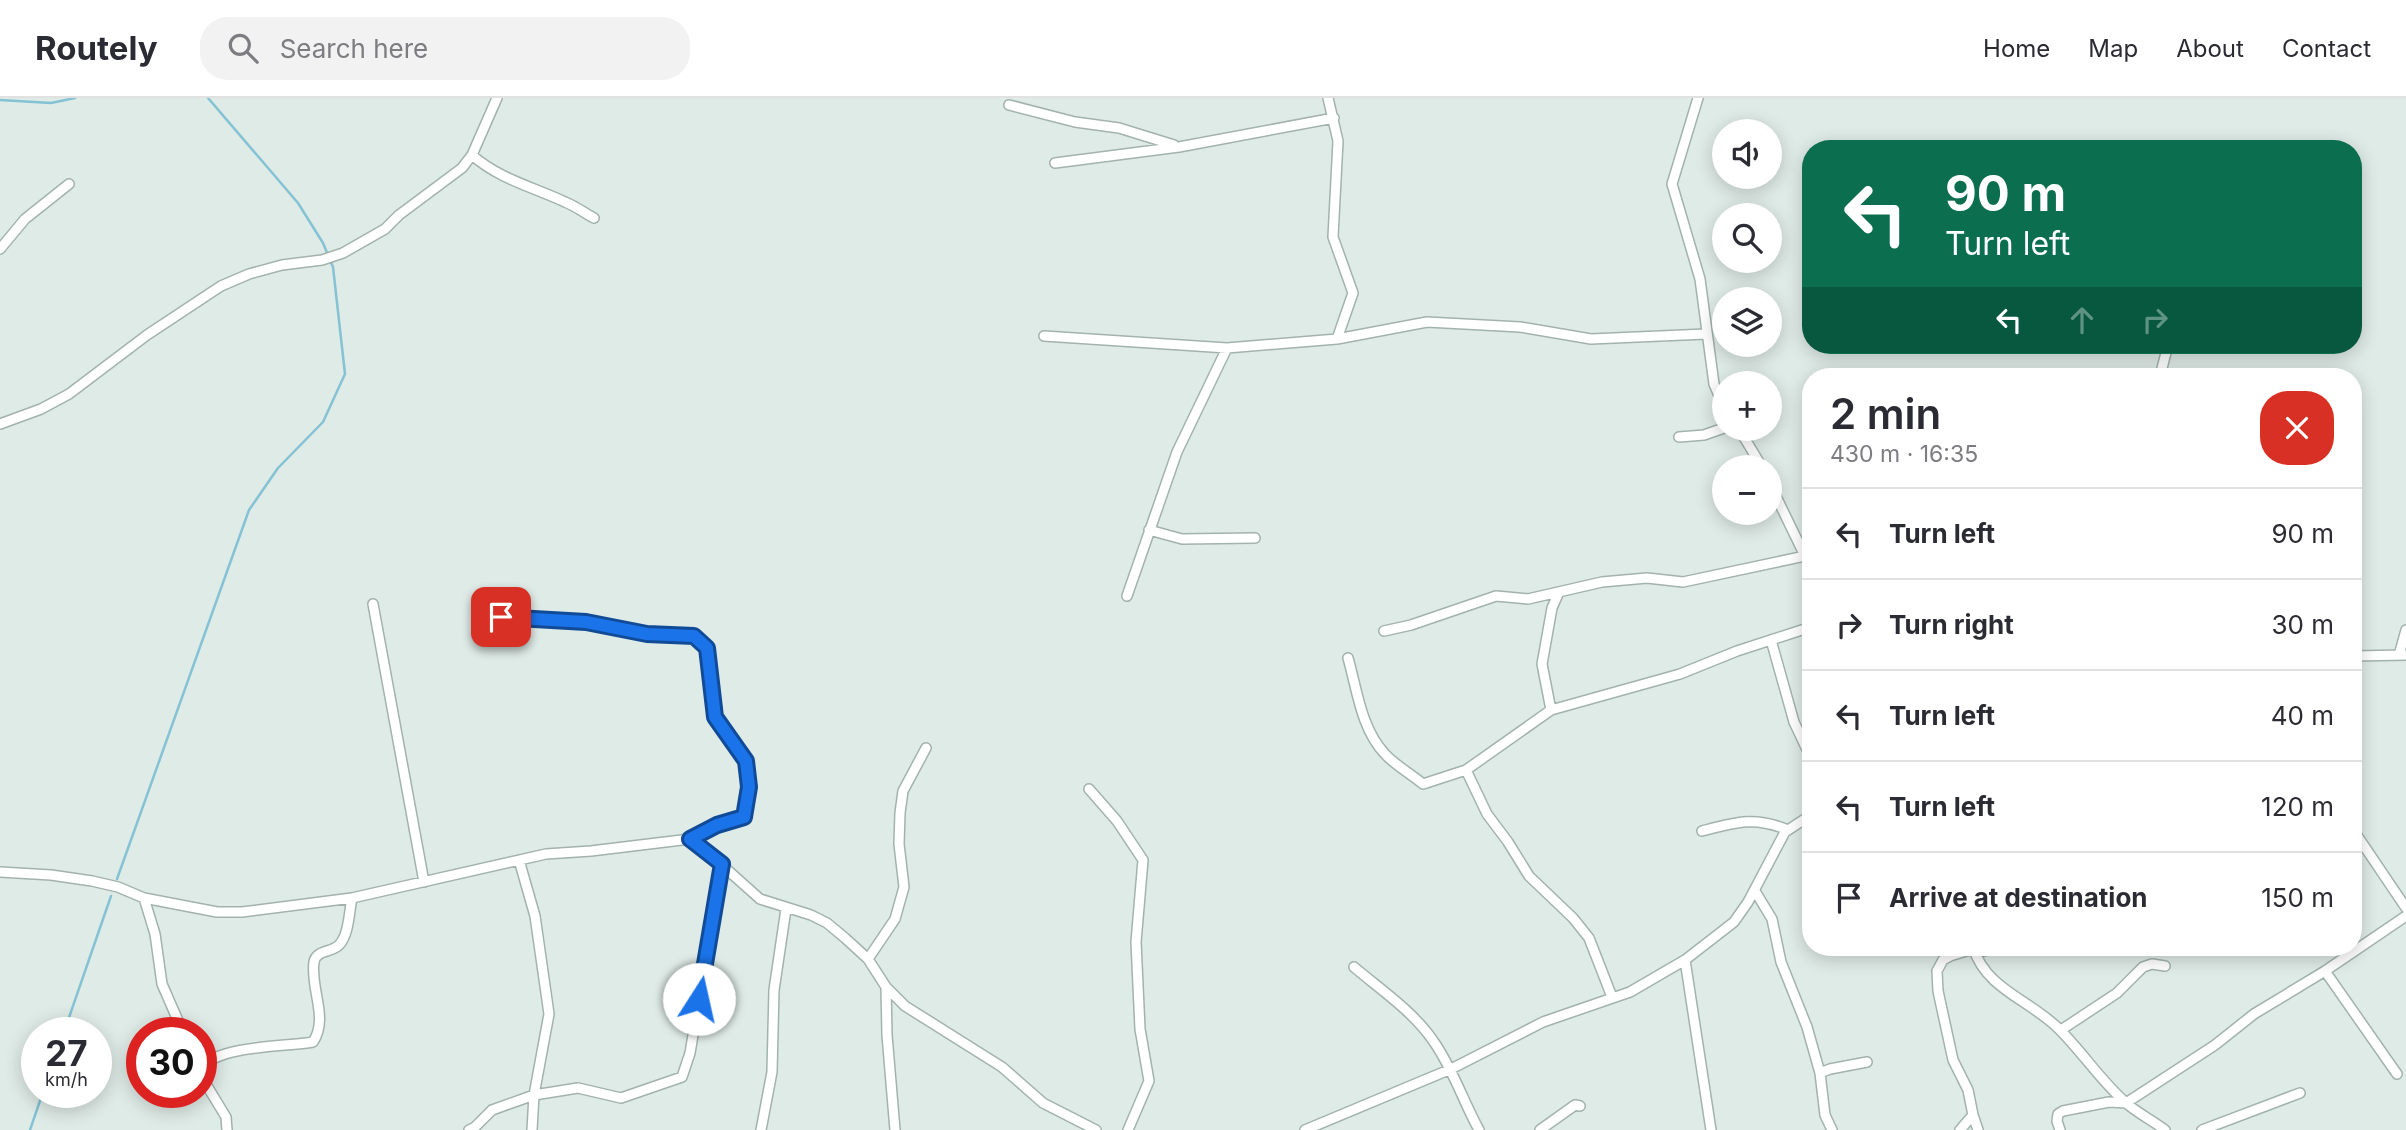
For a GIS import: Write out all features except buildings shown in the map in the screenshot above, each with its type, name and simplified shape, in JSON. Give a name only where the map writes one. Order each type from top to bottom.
[{"type":"street","points":[[0,424],[41,410],[69,394],[147,335],[221,286],[260,271],[337,255],[385,229],[462,168],[472,155],[497,98]]},
{"type":"street","points":[[1328,98],[1338,141],[1334,237],[1353,293],[1337,339]]},
{"type":"street","points":[[1698,98],[1672,184],[1673,195],[1700,279],[1712,372]]},
{"type":"street","points":[[1009,105],[1075,122],[1118,128],[1179,147]]},
{"type":"street","points":[[1055,163],[1179,147],[1334,118]]},
{"type":"street","points":[[472,155],[507,178],[567,202],[594,218]]},
{"type":"street","points":[[0,249],[25,219],[69,184]]},
{"type":"street","points":[[1044,336],[1227,348],[1337,339],[1427,322],[1520,327],[1591,339],[1706,334]]},
{"type":"street","points":[[1127,596],[1177,452],[1227,348]]},
{"type":"street","points":[[1679,437],[1712,432]]},
{"type":"street","points":[[1782,507],[1802,546]]},
{"type":"street","points":[[1149,530],[1182,539],[1255,538]]},
{"type":"street","points":[[1384,631],[1411,625],[1496,596],[1528,599],[1602,582],[1647,578],[1683,582],[1802,559]]},
{"type":"street","points":[[1551,710],[1542,664],[1552,608],[1559,592]]},
{"type":"street","points":[[373,604],[424,882]]},
{"type":"street","points":[[0,872],[92,881],[118,887],[145,898],[217,912],[242,912],[352,898],[546,854],[690,839],[717,825],[744,817],[749,787],[746,761],[715,717],[707,648],[694,636],[647,634],[586,622],[501,617]]},
{"type":"street","points":[[1348,658],[1364,719],[1373,738],[1385,755],[1423,784],[1466,770],[1551,710],[1680,674],[1737,650],[1802,630]]},
{"type":"street","points":[[2362,656],[2402,655],[2406,631]]},
{"type":"street","points":[[1770,640],[1794,722],[1802,739]]},
{"type":"street","points":[[868,959],[895,919],[901,898],[904,887],[900,844],[903,791],[926,748]]},
{"type":"street","points":[[1466,770],[1487,814],[1529,876],[1573,918],[1589,938],[1612,997]]},
{"type":"street","points":[[1089,789],[1117,821],[1143,860],[1136,942],[1140,1030],[1149,1081],[1128,1130]]},
{"type":"street","points":[[1305,1130],[1451,1069],[1543,1022],[1643,986],[1685,960],[1734,922],[1755,891],[1788,830],[1802,820]]},
{"type":"street","points":[[1702,831],[1754,821],[1770,823],[1788,830]]},
{"type":"street","points":[[690,839],[760,899],[811,915],[827,923],[868,959],[886,986],[905,1006],[1002,1067],[1043,1103],[1096,1130]]},
{"type":"street","points":[[2362,843],[2406,908]]},
{"type":"street","points":[[519,860],[535,916],[549,1014],[534,1095],[532,1130]]},
{"type":"street","points":[[469,1130],[492,1110],[534,1095],[578,1088],[621,1098],[682,1076],[690,1054],[722,864]]},
{"type":"street","points":[[1755,891],[1772,919],[1781,962],[1807,1027],[1820,1073],[1825,1115],[1832,1130]]},
{"type":"street","points":[[145,898],[155,934],[162,984],[176,1017]]},
{"type":"street","points":[[217,1057],[242,1050],[313,1042],[320,1021],[314,959],[318,954],[338,947],[344,938],[352,898]]},
{"type":"street","points":[[761,1130],[772,1072],[774,990],[786,909]]},
{"type":"street","points":[[2362,946],[2406,916]]},
{"type":"street","points":[[1953,956],[1943,960],[1936,977],[1954,1060],[1968,1090],[1978,1130]]},
{"type":"street","points":[[1976,956],[1994,982],[2042,1013],[2061,1030],[2126,1103],[2165,1130]]},
{"type":"street","points":[[2060,1130],[2058,1114],[2109,1102],[2126,1103],[2215,1045],[2254,1014],[2347,956]]},
{"type":"street","points":[[1685,960],[1710,1130]]},
{"type":"street","points":[[2061,1030],[2117,992],[2143,967],[2152,964],[2165,967]]},
{"type":"street","points":[[1354,967],[1405,1010],[1433,1040],[1451,1069],[1479,1130]]},
{"type":"street","points":[[2325,971],[2397,1074]]},
{"type":"street","points":[[886,986],[895,1130]]},
{"type":"street","points":[[1820,1073],[1867,1062]]},
{"type":"street","points":[[2202,1130],[2300,1093]]},
{"type":"street","points":[[217,1102],[226,1117],[227,1130]]},
{"type":"street","points":[[1540,1130],[1575,1105],[1580,1106]]},
{"type":"street","points":[[1960,1130],[1973,1115]]},
{"type":"waterway","points":[[0,100],[51,103],[75,98]]},
{"type":"waterway","points":[[117,879],[249,510],[278,468],[323,422],[345,374],[333,267],[323,243],[298,203],[208,98]]},
{"type":"waterway","points":[[69,1017],[111,896]]},
{"type":"waterway","points":[[30,1130],[38,1108]]},
{"type":"route","points":[[501,617],[586,622],[647,634],[694,636],[707,648],[715,717],[746,761],[749,787],[744,817],[717,825],[690,839],[722,864],[699,999]]}]
